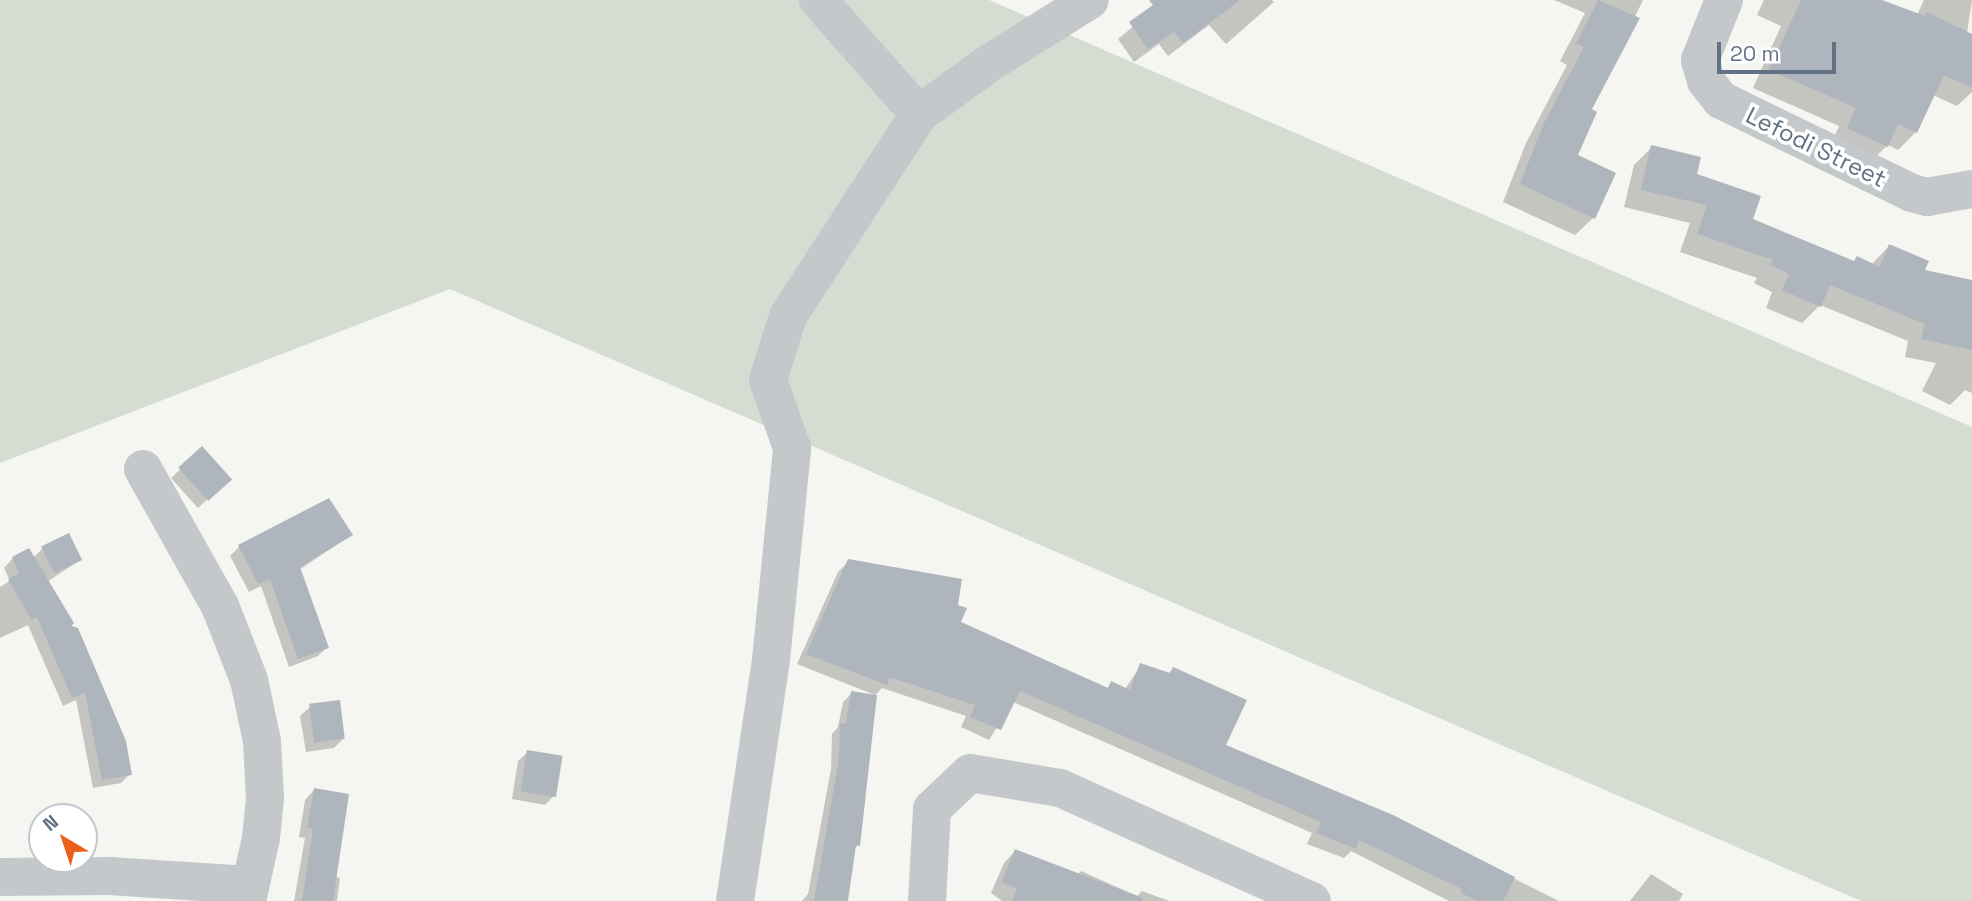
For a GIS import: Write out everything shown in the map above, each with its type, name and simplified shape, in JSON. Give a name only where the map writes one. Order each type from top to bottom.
[{"type":"street","points":[[818,0],[919,114]]},
{"type":"street","points":[[735,901],[771,660],[792,449],[768,380],[788,316],[919,114],[988,64],[1090,0]]},
{"type":"street","name":"Lefodi Street","points":[[1724,0],[1704,46],[1700,71],[1728,106],[1912,193],[1927,197],[1972,189]]},
{"type":"street","points":[[0,877],[109,876],[248,893],[261,838],[265,798],[262,741],[250,680],[220,606],[143,469]]},
{"type":"street","points":[[928,901],[932,809],[970,772],[1060,788],[1312,901]]},
{"type":"shaded area","points":[[0,0],[989,0],[1972,427],[1972,901],[1861,901],[450,289],[0,463]]},
{"type":"building","points":[[1149,0],[1240,0],[1183,43],[1174,32],[1148,49],[1129,22],[1153,5]]},
{"type":"building","points":[[1598,0],[1640,18],[1592,109],[1597,112],[1578,155],[1616,173],[1595,219],[1520,184],[1544,123],[1584,47],[1576,43]]},
{"type":"building","points":[[1801,0],[1882,0],[1925,16],[1927,12],[1972,34],[1972,88],[1944,75],[1917,133],[1898,124],[1888,147],[1847,128],[1856,108],[1769,70]]},
{"type":"building","points":[[1651,145],[1701,157],[1697,174],[1761,196],[1753,219],[1854,261],[1857,256],[1880,267],[1889,244],[1929,261],[1925,270],[1972,280],[1972,350],[1921,339],[1925,324],[1830,285],[1821,307],[1782,290],[1789,274],[1770,265],[1773,260],[1697,234],[1707,205],[1641,190]]},
{"type":"building","points":[[202,446],[232,479],[208,501],[178,467]]},
{"type":"building","points":[[329,498],[353,535],[300,567],[329,648],[298,659],[270,579],[258,584],[238,545]]},
{"type":"building","points":[[69,533],[82,560],[54,574],[41,547]]},
{"type":"building","points":[[29,548],[74,623],[71,626],[78,628],[126,741],[132,775],[102,780],[85,693],[72,698],[37,617],[32,620],[8,580],[19,573],[12,557]]},
{"type":"building","points":[[848,559],[962,579],[958,605],[967,608],[961,622],[1108,688],[1111,681],[1130,690],[1140,663],[1170,673],[1173,667],[1247,700],[1226,745],[1393,815],[1515,877],[1503,901],[1478,901],[1461,893],[1462,889],[1359,840],[1356,849],[1316,833],[1321,822],[1020,691],[1001,730],[970,717],[975,705],[889,677],[887,685],[806,654]]},
{"type":"building","points":[[851,691],[877,695],[860,846],[856,845],[848,901],[814,901],[839,759],[840,723],[846,724]]},
{"type":"building","points":[[340,700],[345,739],[314,742],[309,704]]},
{"type":"building","points":[[527,750],[563,756],[556,797],[520,791]]},
{"type":"building","points":[[314,788],[349,794],[333,901],[302,901],[313,829],[307,828]]},
{"type":"building","points":[[1015,849],[1143,898],[1142,901],[1012,901],[1017,888],[1002,882]]}]
